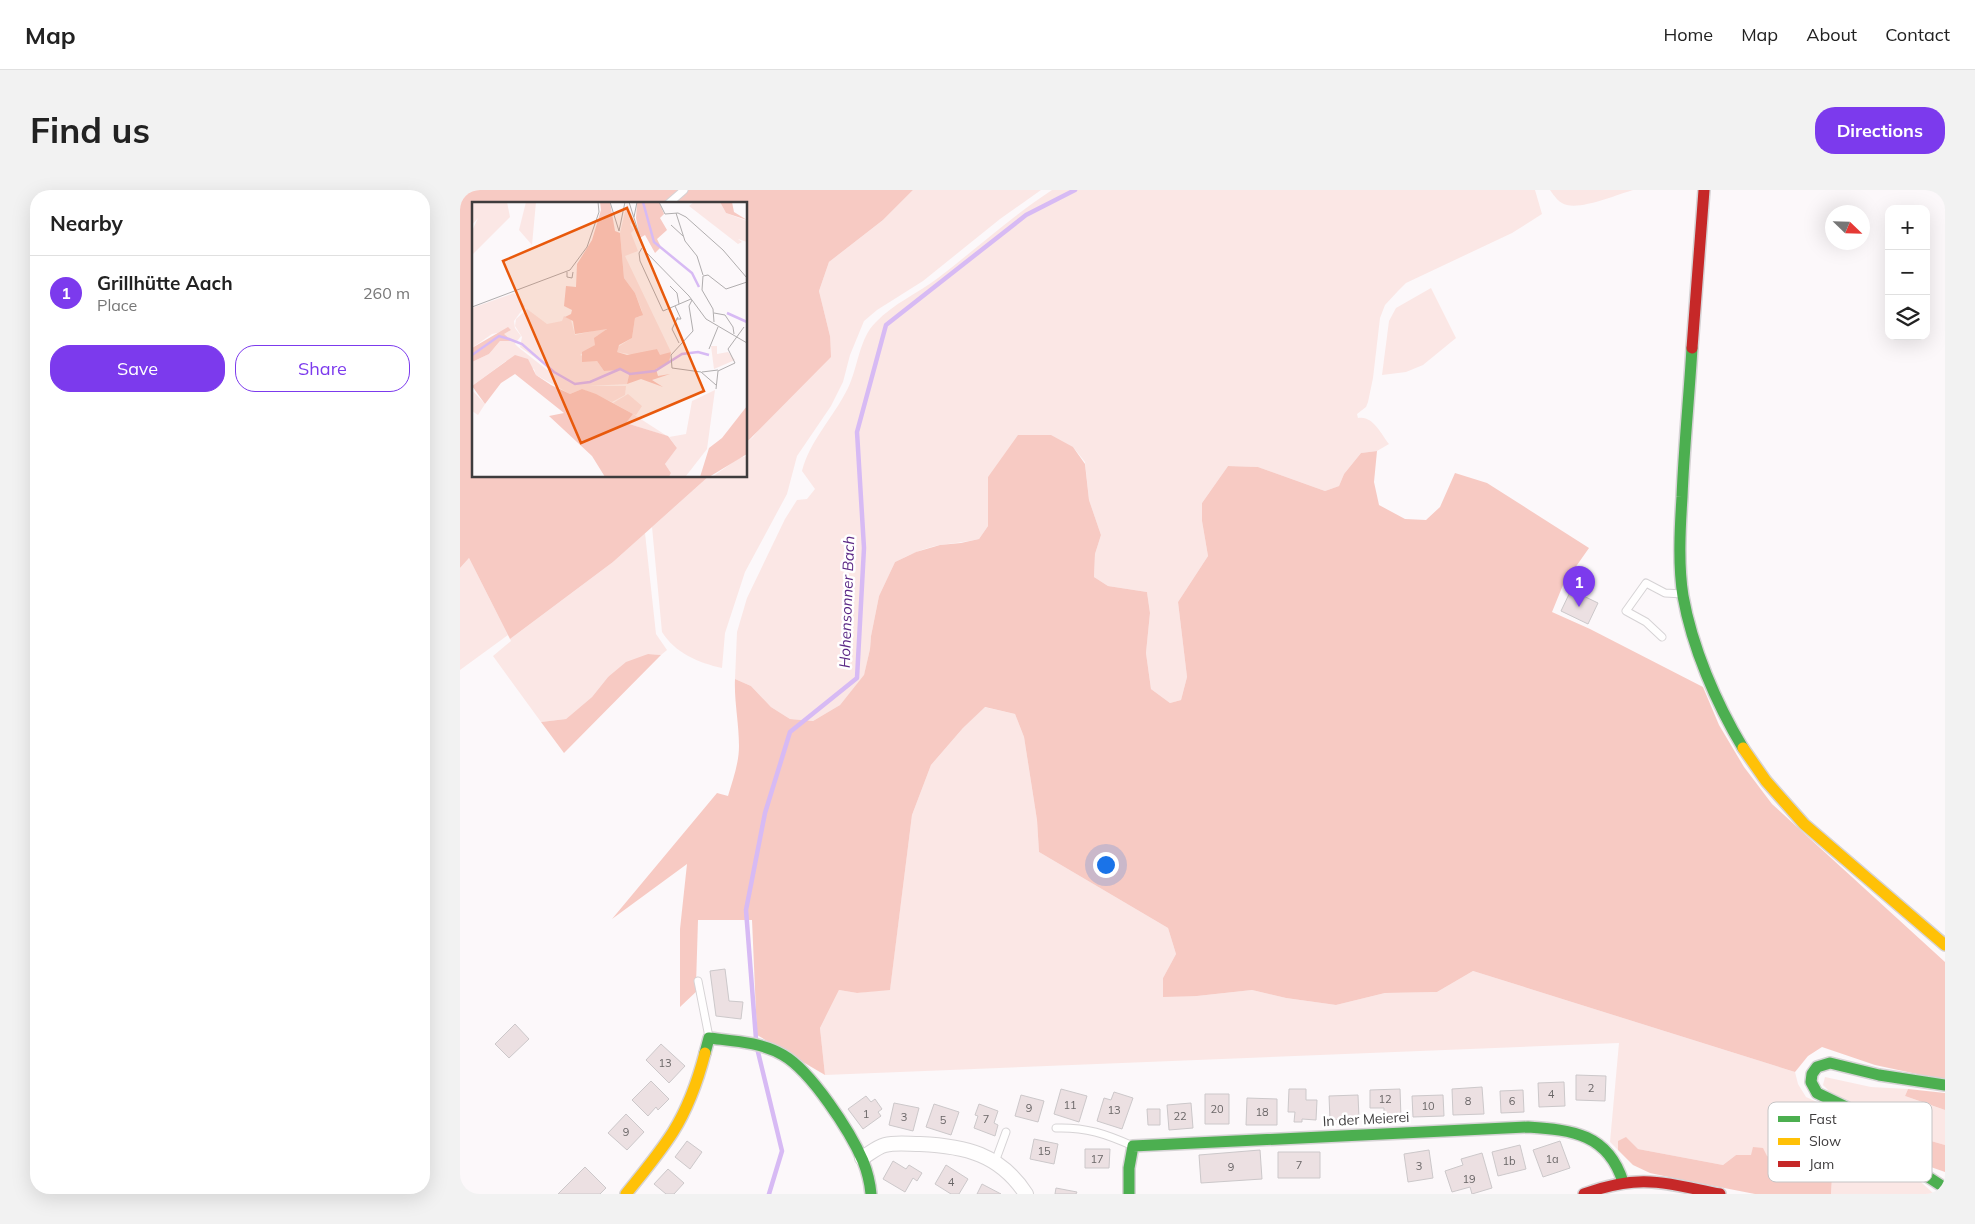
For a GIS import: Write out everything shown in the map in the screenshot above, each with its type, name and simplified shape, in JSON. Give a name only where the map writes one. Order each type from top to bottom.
[{"type":"main road","points":[[1704,190],[1683,474],[1680,562],[1683,594],[1692,629],[1715,695],[1733,731],[1766,781],[1804,824],[1945,946]]},
{"type":"main road","points":[[626,1194],[673,1132],[680,1119],[705,1055],[709,1038],[762,1047],[790,1059],[805,1073],[862,1158],[867,1171],[871,1194]]},
{"type":"main road","points":[[1837,1102],[1816,1093],[1811,1082],[1812,1074],[1817,1067],[1830,1064],[1879,1075],[1945,1085]]},
{"type":"main road","name":"In der Meierei","points":[[1133,1146],[1427,1131],[1541,1128],[1567,1131],[1599,1144],[1609,1151],[1617,1162],[1623,1182]]},
{"type":"main road","points":[[1129,1194],[1129,1168],[1133,1146]]},
{"type":"main road","points":[[1932,1180],[1945,1188]]},
{"type":"main road","points":[[1584,1194],[1623,1182],[1644,1181],[1720,1194]]},
{"type":"street","points":[[862,1158],[886,1145],[921,1144],[969,1149],[995,1162],[1016,1180],[1026,1194]]},
{"type":"lane","points":[[670,202],[684,190]]},
{"type":"lane","points":[[1662,637],[1646,622],[1626,611],[1646,583],[1665,593],[1683,594]]},
{"type":"lane","points":[[698,981],[709,1038]]},
{"type":"lane","points":[[1056,1128],[1087,1129],[1133,1146]]},
{"type":"lane","points":[[995,1162],[1006,1132]]},
{"type":"shaded area","points":[[460,190],[913,190],[883,220],[829,262],[819,291],[830,336],[831,357],[748,441],[748,202],[472,202],[472,478],[707,478],[613,562],[510,639],[469,558],[460,568]]},
{"type":"shaded area","points":[[913,190],[1041,190],[1000,219],[923,281],[877,310],[864,321],[850,355],[843,382],[831,406],[797,456],[787,494],[745,572],[725,633],[722,668],[696,660],[674,646],[662,632],[652,527],[707,478],[748,478],[748,441],[830,336],[819,291],[829,262],[883,220]]},
{"type":"shaded area","points":[[1052,190],[1535,190],[1542,214],[1512,233],[1406,283],[1385,305],[1380,318],[1373,378],[1368,402],[1366,407],[1357,414],[1358,418],[1368,419],[1372,422],[1389,444],[1377,451],[1361,453],[1344,474],[1339,486],[1325,491],[1258,467],[1228,466],[1202,503],[1202,521],[1208,556],[1178,602],[1187,677],[1181,700],[1170,703],[1151,689],[1146,653],[1150,613],[1147,592],[1108,586],[1094,577],[1095,554],[1101,535],[1089,500],[1085,462],[1073,447],[988,477],[988,526],[979,539],[934,546],[895,562],[879,596],[864,676],[840,705],[813,721],[790,719],[771,707],[751,686],[735,679],[737,632],[747,598],[785,519],[797,500],[807,499],[815,489],[802,471],[816,439],[848,388],[866,336],[876,322],[890,310],[938,278],[1008,222]]},
{"type":"shaded area","points":[[1550,190],[1633,190],[1574,206],[1562,203]]},
{"type":"shaded area","points":[[1431,288],[1456,338],[1423,365],[1406,372],[1382,375],[1389,321],[1396,308]]},
{"type":"shaded area","points":[[1018,435],[1051,435],[1073,447],[1085,464],[1089,500],[1101,535],[1095,554],[1094,577],[1108,586],[1147,592],[1150,613],[1146,653],[1151,689],[1170,703],[1181,700],[1187,677],[1178,602],[1208,556],[1202,521],[1202,503],[1228,466],[1258,467],[1325,491],[1339,486],[1344,474],[1361,453],[1377,451],[1374,482],[1379,505],[1405,519],[1426,520],[1440,507],[1455,473],[1487,483],[1589,548],[1563,585],[1552,612],[1590,629],[1703,687],[1719,725],[1744,767],[1772,804],[1945,962],[1945,1080],[1875,1065],[1822,1047],[1808,1056],[1795,1072],[1473,971],[1437,992],[1385,993],[1336,1005],[1286,998],[1252,990],[1197,996],[1163,997],[1163,978],[1176,954],[1168,928],[1039,852],[1037,820],[1024,737],[1015,714],[985,707],[963,728],[931,765],[912,815],[890,990],[857,993],[839,990],[820,1028],[825,1075],[757,1035],[752,920],[698,920],[696,985],[699,989],[680,1007],[680,929],[687,864],[612,919],[717,793],[728,796],[739,752],[735,679],[751,686],[771,707],[790,719],[813,721],[840,705],[864,675],[879,596],[895,562],[916,552],[940,545],[979,539],[988,526],[988,477]]},
{"type":"shaded area","points":[[645,533],[656,634],[667,650],[661,655],[648,654],[608,677],[592,697],[566,719],[541,722],[493,656],[511,641],[510,639],[613,562]]},
{"type":"shaded area","points":[[469,558],[508,635],[460,670],[460,568]]},
{"type":"shaded area","points":[[648,654],[661,655],[564,753],[541,722],[566,719],[592,697],[608,677],[626,662]]},
{"type":"shaded area","points":[[984,707],[1015,714],[1024,737],[1037,820],[1039,852],[1168,928],[1176,954],[1163,978],[1197,996],[1252,990],[1286,998],[1336,1005],[1385,993],[1437,992],[1473,971],[1795,1072],[1798,1084],[1806,1097],[1817,1102],[1768,1102],[1768,1168],[1752,1155],[1736,1155],[1723,1165],[1638,1149],[1618,1150],[1610,1142],[1619,1043],[825,1075],[820,1028],[839,990],[857,993],[890,989],[912,815],[931,765]]},
{"type":"shaded area","points":[[1825,1077],[1871,1087],[1908,1089],[1905,1096],[1922,1102],[1843,1102],[1823,1085]]},
{"type":"shaded area","points":[[1908,1089],[1945,1093],[1945,1110],[1932,1105],[1932,1102],[1922,1102],[1905,1096]]},
{"type":"shaded area","points":[[1932,1105],[1945,1110],[1945,1145],[1932,1141]]},
{"type":"shaded area","points":[[1626,1137],[1638,1149],[1723,1165],[1736,1155],[1751,1155],[1753,1147],[1763,1148],[1768,1156],[1768,1182],[1832,1182],[1831,1194],[1755,1194],[1650,1173],[1633,1165],[1618,1150],[1618,1141]]},
{"type":"shaded area","points":[[1932,1141],[1945,1145],[1945,1172],[1932,1167]]},
{"type":"shaded area","points":[[1832,1182],[1921,1182],[1934,1194],[1831,1194]]},
{"type":"building","points":[[1571,590],[1598,603],[1588,624],[1561,611]]},
{"type":"building","points":[[725,969],[729,1001],[743,1002],[741,1019],[716,1016],[710,971]]},
{"type":"building","points":[[515,1024],[529,1039],[509,1058],[495,1044]]},
{"type":"building","points":[[661,1044],[685,1066],[669,1083],[646,1060]]},
{"type":"building","points":[[1576,1075],[1606,1076],[1605,1101],[1576,1100]]},
{"type":"building","points":[[651,1081],[669,1099],[658,1110],[656,1107],[648,1116],[632,1100]]},
{"type":"building","points":[[1564,1082],[1565,1106],[1539,1107],[1538,1083]]},
{"type":"building","points":[[1482,1087],[1484,1114],[1453,1115],[1452,1089]]},
{"type":"building","points":[[1061,1089],[1087,1096],[1079,1122],[1054,1114]]},
{"type":"building","points":[[1289,1089],[1306,1089],[1306,1100],[1317,1100],[1316,1120],[1302,1119],[1302,1122],[1294,1122],[1295,1112],[1288,1112]]},
{"type":"building","points":[[1400,1089],[1401,1118],[1384,1118],[1384,1108],[1370,1108],[1370,1090]]},
{"type":"building","points":[[1523,1090],[1524,1112],[1501,1113],[1500,1091]]},
{"type":"building","points":[[1114,1092],[1133,1098],[1122,1129],[1097,1121],[1104,1098],[1111,1100]]},
{"type":"building","points":[[1205,1094],[1229,1094],[1229,1124],[1205,1124]]},
{"type":"building","points":[[1021,1095],[1044,1101],[1038,1122],[1015,1116]]},
{"type":"building","points":[[1358,1095],[1359,1118],[1330,1120],[1329,1096]]},
{"type":"building","points":[[1443,1095],[1444,1116],[1413,1117],[1412,1096]]},
{"type":"building","points":[[866,1096],[871,1102],[875,1099],[882,1109],[878,1112],[881,1116],[863,1129],[848,1109]]},
{"type":"building","points":[[1247,1098],[1277,1099],[1277,1125],[1246,1125]]},
{"type":"building","points":[[894,1103],[919,1108],[913,1131],[889,1125]]},
{"type":"building","points":[[1191,1103],[1193,1128],[1169,1130],[1167,1105]]},
{"type":"building","points":[[934,1104],[959,1112],[951,1135],[926,1127]]},
{"type":"building","points":[[979,1104],[998,1111],[994,1123],[998,1125],[995,1136],[974,1128],[978,1116],[975,1115]]},
{"type":"building","points":[[1147,1109],[1160,1109],[1160,1125],[1148,1125]]},
{"type":"building","points":[[626,1114],[644,1132],[627,1150],[608,1133]]},
{"type":"building","points":[[1034,1139],[1058,1144],[1054,1164],[1030,1159]]},
{"type":"building","points":[[687,1141],[702,1152],[690,1169],[675,1157]]},
{"type":"building","points":[[1560,1141],[1570,1168],[1543,1177],[1533,1150]]},
{"type":"building","points":[[1520,1145],[1526,1169],[1498,1176],[1492,1152]]},
{"type":"building","points":[[1085,1149],[1110,1149],[1109,1168],[1085,1168]]},
{"type":"building","points":[[1260,1150],[1262,1179],[1201,1183],[1199,1155]]},
{"type":"building","points":[[1429,1150],[1433,1178],[1408,1182],[1404,1154]]},
{"type":"building","points":[[1278,1152],[1320,1152],[1320,1178],[1278,1178]]},
{"type":"building","points":[[1482,1153],[1492,1188],[1472,1194],[1470,1187],[1452,1192],[1445,1171],[1463,1165],[1461,1159]]},
{"type":"building","points":[[893,1161],[906,1169],[909,1165],[922,1173],[917,1181],[913,1178],[905,1192],[883,1179]]},
{"type":"building","points":[[946,1165],[968,1179],[959,1194],[951,1194],[935,1184]]},
{"type":"building","points":[[585,1167],[606,1188],[600,1194],[558,1194]]},
{"type":"building","points":[[668,1169],[684,1183],[674,1194],[666,1194],[654,1184]]},
{"type":"building","points":[[982,1184],[1001,1194],[977,1194]]},
{"type":"building","points":[[1056,1188],[1077,1192],[1076,1194],[1055,1194]]},
{"type":"waterway","name":"Hohensonner Bach","points":[[756,1039],[746,910],[765,813],[790,732],[857,678],[864,548],[857,432],[886,325],[1026,215],[1075,190]]},
{"type":"waterway","name":"Hohensonner Bach","points":[[758,1052],[782,1151],[769,1194]]},
{"type":"traffic: fast","points":[[1692,348],[1681,521],[1681,584],[1692,635],[1706,674],[1743,748]]},
{"type":"traffic: fast","points":[[705,1053],[709,1038],[766,1047],[794,1063],[829,1103],[849,1134],[864,1165],[871,1194]]},
{"type":"traffic: fast","points":[[1836,1102],[1817,1093],[1811,1082],[1812,1074],[1817,1067],[1830,1063],[1879,1075],[1945,1085]]},
{"type":"traffic: fast","points":[[1129,1194],[1129,1168],[1133,1146],[1528,1127],[1574,1133],[1598,1144],[1616,1166],[1623,1182]]},
{"type":"traffic: fast","points":[[1932,1180],[1945,1188]]},
{"type":"traffic: slow","points":[[1743,748],[1766,781],[1804,824],[1945,945]]},
{"type":"traffic: slow","points":[[626,1194],[673,1132],[692,1094],[705,1053]]},
{"type":"traffic: jam","points":[[1692,348],[1704,190]]},
{"type":"traffic: jam","points":[[1584,1194],[1621,1184],[1637,1182],[1667,1184],[1720,1194]]},
{"type":"place","name":"Grillhütte Aach","points":[[1579,607]]}]
